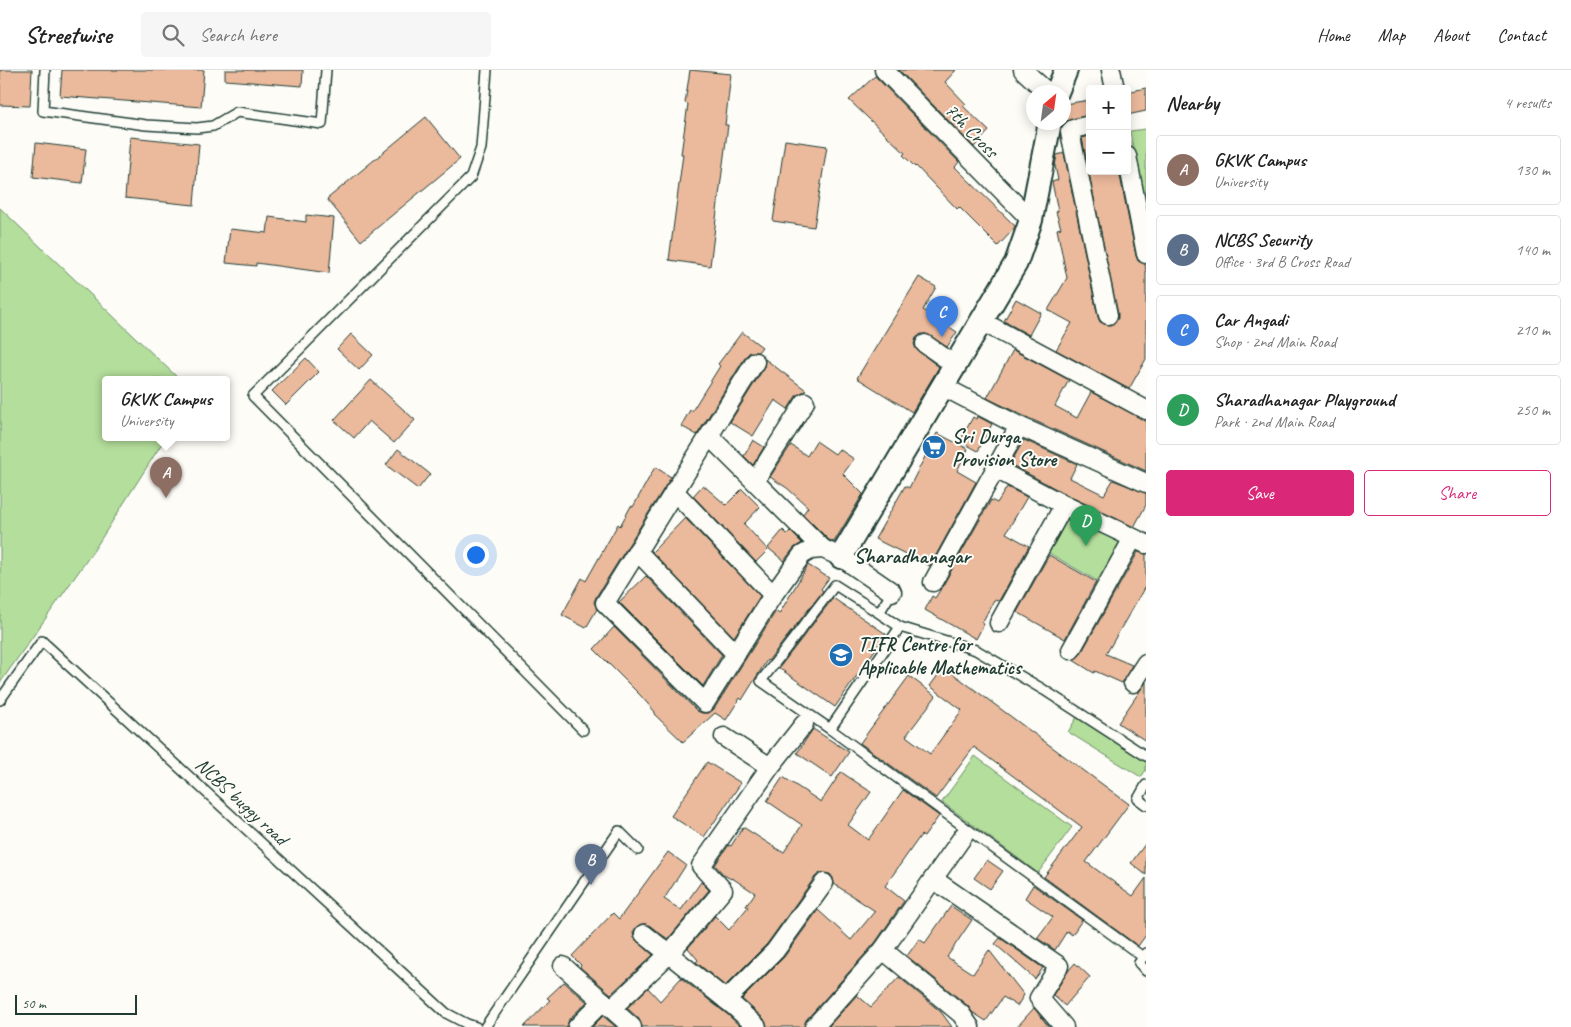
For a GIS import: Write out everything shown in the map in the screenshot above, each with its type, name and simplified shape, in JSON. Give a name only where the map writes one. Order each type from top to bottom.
[{"type":"street","name":"7th Cross","points":[[884,70],[1031,220]]},
{"type":"street","points":[[1022,70],[1039,85]]},
{"type":"street","points":[[1061,85],[1066,70]]},
{"type":"street","points":[[1111,70],[1114,85]]},
{"type":"street","points":[[1086,126],[1073,129],[1070,132],[1108,315]]},
{"type":"street","points":[[832,553],[942,386],[1016,264],[1031,220],[1048,130]]},
{"type":"street","points":[[1131,175],[1146,254]]},
{"type":"street","points":[[981,321],[1146,410]]},
{"type":"street","points":[[925,344],[955,365]]},
{"type":"street","points":[[755,362],[605,603],[705,703],[773,595],[802,555],[811,550],[832,553]]},
{"type":"street","points":[[942,386],[1019,426],[1146,483]]},
{"type":"street","points":[[755,481],[805,402]]},
{"type":"street","points":[[933,582],[1019,426]]},
{"type":"street","points":[[709,436],[832,553],[892,592]]},
{"type":"street","points":[[996,469],[1064,505],[1140,541],[1071,650]]},
{"type":"street","points":[[674,492],[773,595]]},
{"type":"street","points":[[999,623],[1064,505]]},
{"type":"street","points":[[637,551],[736,654]]},
{"type":"street","points":[[1133,683],[1146,663]]},
{"type":"street","points":[[577,1027],[669,954],[723,890],[701,866],[770,767],[804,724]]},
{"type":"street","points":[[724,737],[770,767]]},
{"type":"street","points":[[814,1027],[883,950],[964,835]]},
{"type":"street","points":[[933,879],[1059,966],[1039,998],[1064,1027]]},
{"type":"street","points":[[726,1000],[775,951],[824,883]]},
{"type":"street","points":[[644,934],[757,1027]]},
{"type":"street","points":[[883,950],[961,1014],[970,1027]]},
{"type":"street","points":[[563,966],[632,1027]]},
{"type":"lane","points":[[45,70],[43,111],[146,125],[197,128],[213,126],[237,112],[322,124],[326,70]]},
{"type":"lane","points":[[487,70],[481,148],[471,177],[253,396],[582,730]]},
{"type":"lane","points":[[1146,756],[1044,690],[976,650],[900,627],[834,585],[761,681],[1145,955],[1139,963],[1146,971]]},
{"type":"lane","points":[[879,613],[892,592]]},
{"type":"lane","points":[[830,729],[900,627]]},
{"type":"lane","name":"NCBS buggy road","points":[[0,700],[42,641],[446,1012],[476,1027]]},
{"type":"lane","points":[[1146,786],[1138,799],[1146,805]]},
{"type":"lane","points":[[486,1027],[619,831],[638,850]]},
{"type":"green space","points":[[1146,129],[1146,223],[1131,137],[1131,131]]},
{"type":"green space","points":[[0,208],[176,376],[102,376],[102,441],[163,441],[94,550],[0,683]]},
{"type":"green space","points":[[1070,515],[1124,539],[1099,582],[1049,553]]},
{"type":"green space","points":[[1077,717],[1146,759],[1146,770],[1141,777],[1068,732]]},
{"type":"green space","points":[[975,756],[1072,827],[1038,873],[942,802]]},
{"type":"building","points":[[0,70],[32,70],[30,106],[0,105]]},
{"type":"building","points":[[62,70],[204,70],[201,107],[60,96]]},
{"type":"building","points":[[225,70],[303,70],[302,86],[225,80]]},
{"type":"building","points":[[690,70],[731,74],[725,125],[728,125],[710,266],[669,260],[683,154],[681,154],[688,104],[685,103]]},
{"type":"building","points":[[899,70],[956,70],[945,82],[966,104],[963,106],[989,131],[974,147]]},
{"type":"building","points":[[875,76],[959,162],[955,167],[1015,226],[998,246],[959,207],[957,209],[903,155],[905,153],[849,100]]},
{"type":"building","points":[[1146,88],[1146,111],[1131,114],[1131,91]]},
{"type":"building","points":[[1086,101],[1086,116],[1071,120],[1071,103]]},
{"type":"building","points":[[426,117],[460,159],[361,241],[327,199]]},
{"type":"building","points":[[130,137],[199,144],[194,205],[125,198]]},
{"type":"building","points":[[1086,137],[1086,158],[1082,138]]},
{"type":"building","points":[[785,140],[827,146],[814,227],[773,221]]},
{"type":"building","points":[[36,143],[86,149],[82,183],[33,177]]},
{"type":"building","points":[[1064,153],[1098,317],[1100,322],[1110,325],[1115,323],[1118,318],[1089,175],[1120,175],[1136,256],[1138,261],[1145,264],[1146,359],[1129,389],[1056,350],[1072,323],[1048,310],[1067,278],[1057,229],[1061,228],[1056,212],[1058,211],[1052,182],[1058,180],[1055,166],[1057,155]]},
{"type":"building","points":[[306,215],[334,218],[329,273],[256,263],[256,266],[226,263],[230,229],[267,233],[269,217],[306,222]]},
{"type":"building","points":[[919,277],[936,287],[923,310],[957,332],[947,347],[926,334],[921,334],[916,338],[914,344],[916,349],[939,367],[912,412],[857,378]]},
{"type":"building","points":[[1016,299],[1041,313],[1029,335],[1004,321]]},
{"type":"building","points":[[742,332],[762,347],[758,352],[750,352],[746,356],[697,435],[681,426],[720,366],[718,364]]},
{"type":"building","points":[[351,334],[373,355],[359,370],[337,349]]},
{"type":"building","points":[[1013,350],[1069,380],[1055,406],[1077,418],[1091,392],[1146,421],[1146,471],[987,398]]},
{"type":"building","points":[[306,358],[319,372],[286,405],[272,391]]},
{"type":"building","points":[[765,359],[806,390],[796,396],[788,409],[775,400],[753,436],[730,422],[764,368]]},
{"type":"building","points":[[371,380],[415,420],[394,443],[369,421],[354,438],[334,420]]},
{"type":"building","points":[[977,416],[992,424],[978,451],[960,441],[973,417],[976,419]]},
{"type":"building","points":[[937,433],[968,449],[957,471],[976,482],[930,566],[875,539],[905,486],[909,488]]},
{"type":"building","points":[[753,440],[764,447],[753,465],[744,456]]},
{"type":"building","points":[[1024,440],[1077,464],[1070,478],[1104,495],[1113,480],[1146,493],[1146,505],[1134,527],[1069,496],[1010,464]]},
{"type":"building","points":[[816,441],[835,454],[839,449],[854,459],[843,474],[863,494],[834,542],[829,540],[803,514],[808,507],[787,488],[770,477],[791,445],[807,456]]},
{"type":"building","points":[[398,449],[430,474],[418,489],[386,465]]},
{"type":"building","points":[[655,467],[671,477],[596,597],[594,602],[597,609],[586,628],[562,615],[582,578],[586,581],[618,524],[620,526],[631,506],[633,507]]},
{"type":"building","points":[[703,485],[726,505],[742,489],[760,507],[744,524],[768,550],[756,562],[693,496]]},
{"type":"building","points":[[1007,487],[1027,497],[1006,533],[1029,546],[999,601],[994,600],[976,639],[925,610],[932,596],[935,598],[942,587],[991,500],[997,503]]},
{"type":"building","points":[[685,518],[760,596],[734,637],[652,552]]},
{"type":"building","points":[[783,530],[787,534],[790,531],[802,543],[794,548],[784,561],[768,548]]},
{"type":"building","points":[[1138,552],[1146,554],[1146,585],[1106,654],[1132,665],[1122,683],[1095,671],[1094,673],[1073,660],[1080,655]]},
{"type":"building","points":[[1049,555],[1096,582],[1065,639],[1017,612]]},
{"type":"building","points":[[808,565],[829,578],[821,589],[823,591],[767,660],[742,700],[740,698],[726,720],[715,713],[683,742],[654,714],[655,712],[640,695],[594,649],[614,627],[697,711],[709,713],[714,709],[776,611],[779,614]]},
{"type":"building","points":[[646,576],[722,655],[703,686],[619,602]]},
{"type":"building","points":[[833,598],[886,634],[835,707],[779,668]]},
{"type":"building","points":[[944,667],[1129,804],[1086,862],[1133,896],[1146,878],[1146,935],[1138,946],[1044,877],[1082,827],[974,747],[936,798],[860,743],[909,676],[936,696],[906,736],[930,754],[962,710],[930,686]]},
{"type":"building","points":[[1146,682],[1146,741],[1118,723]]},
{"type":"building","points":[[813,729],[849,752],[832,777],[797,753]]},
{"type":"building","points":[[707,762],[741,783],[704,837],[671,816]]},
{"type":"building","points":[[841,772],[871,792],[848,825],[868,840],[903,790],[939,816],[924,837],[921,835],[885,886],[904,901],[875,943],[806,1020],[804,1027],[767,1027],[764,1019],[742,999],[784,957],[818,910],[851,940],[875,911],[834,884],[830,874],[820,873],[815,877],[767,944],[725,986],[696,962],[698,960],[688,948],[715,916],[729,930],[748,907],[746,906],[755,893],[724,875],[715,865],[729,845],[731,846],[743,827],[784,852],[802,825],[767,801],[783,777],[821,802]]},
{"type":"building","points":[[1146,843],[1146,875],[1131,863]]},
{"type":"building","points":[[668,852],[686,865],[664,899],[681,910],[701,882],[709,890],[668,939],[646,924],[636,927],[633,933],[634,938],[653,955],[611,994],[580,967],[581,965],[572,956],[613,913],[619,919]]},
{"type":"building","points":[[987,860],[1003,871],[990,889],[974,878]]},
{"type":"building","points":[[1033,885],[1082,920],[1072,935],[1067,931],[1055,950],[1037,938],[1053,917],[1025,898]]},
{"type":"building","points":[[951,906],[972,920],[947,957],[973,974],[989,950],[1024,995],[1017,1006],[1003,997],[986,1021],[972,1012],[968,1006],[907,956],[919,939],[925,943]]},
{"type":"building","points":[[1000,938],[1043,968],[1035,979],[995,944]]},
{"type":"building","points":[[1075,963],[1090,977],[1065,1006],[1053,995]]},
{"type":"building","points":[[899,977],[941,1012],[952,1027],[828,1027],[857,995],[871,1007]]},
{"type":"building","points":[[681,978],[741,1027],[642,1027],[639,1019],[627,1008],[648,988],[660,1001]]},
{"type":"building","points":[[564,982],[587,1002],[569,1019],[567,1027],[524,1027],[550,1000],[547,998]]},
{"type":"building","points":[[1034,1008],[1049,1027],[1017,1027]]},
{"type":"building","points":[[603,1016],[616,1027],[592,1027]]},
{"type":"place","name":"Car Angadi","points":[[942,337]]},
{"type":"place","name":"Sri Durga Provision Store","points":[[934,447]]},
{"type":"place","name":"GKVK Campus","points":[[166,498]]},
{"type":"place","name":"Sharadhanagar Playground","points":[[1086,546]]},
{"type":"place","name":"TIFR Centre for Applicable Mathematics","points":[[841,655]]},
{"type":"place","name":"NCBS Security","points":[[591,885]]},
{"type":"district","name":"Sharadhanagar","points":[[912,556]]}]
